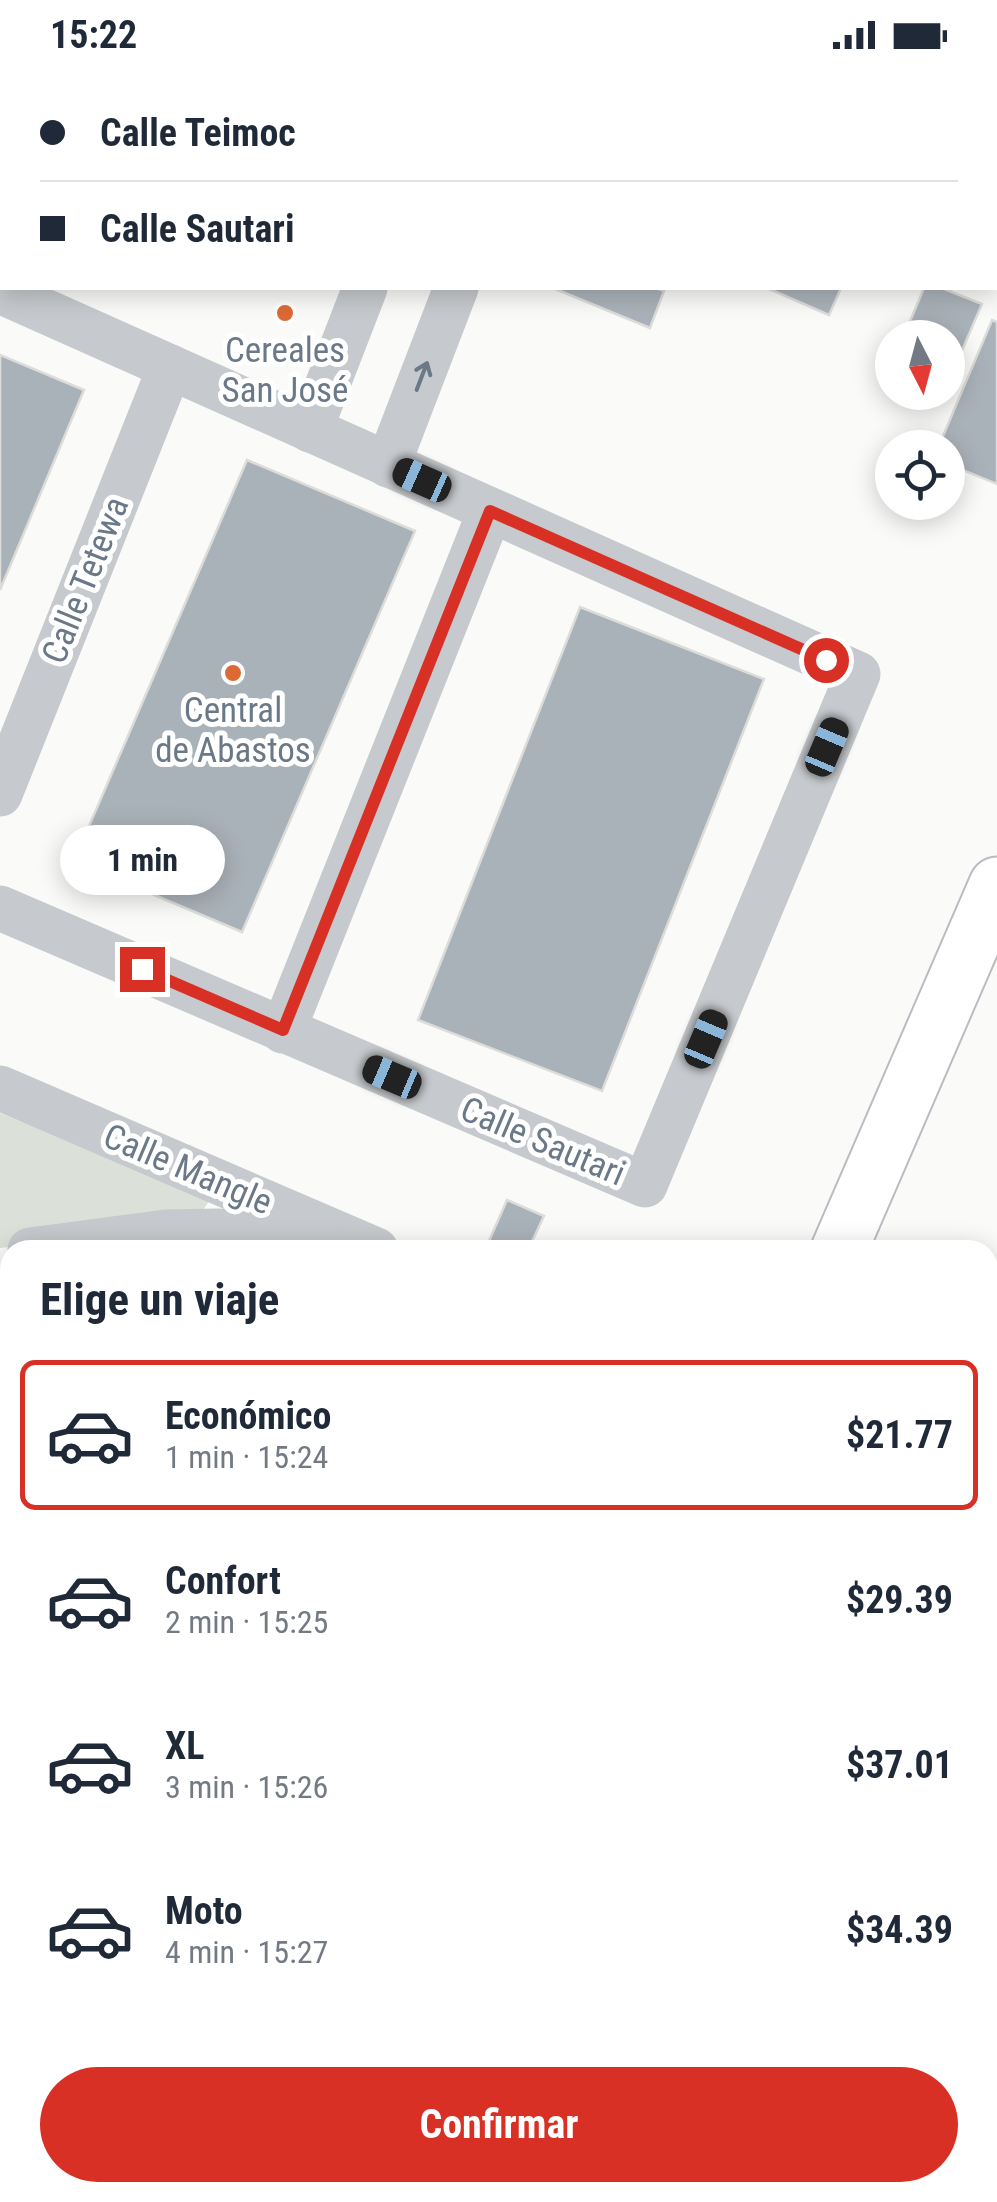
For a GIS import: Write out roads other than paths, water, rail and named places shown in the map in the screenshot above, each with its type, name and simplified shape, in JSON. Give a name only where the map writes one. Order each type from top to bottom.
[{"type":"main road","points":[[844,1240],[997,885]]},
{"type":"street","points":[[0,290],[490,511],[283,1030]]},
{"type":"street","points":[[310,430],[364,290]]},
{"type":"street","points":[[388,465],[455,290]]},
{"type":"street","name":"Calle Tetewa","points":[[0,794],[170,367]]},
{"type":"street","name":"Calle Sautari","points":[[0,908],[644,1184],[858,674],[490,511]]},
{"type":"street","name":"Calle Mangle","points":[[0,1088],[353,1240]]},
{"type":"street","points":[[106,1240],[218,1230],[321,1240]]},
{"type":"place","name":"Cereales San José","points":[[285,313]]},
{"type":"place","name":"Central de Abastos","points":[[233,673]]}]
